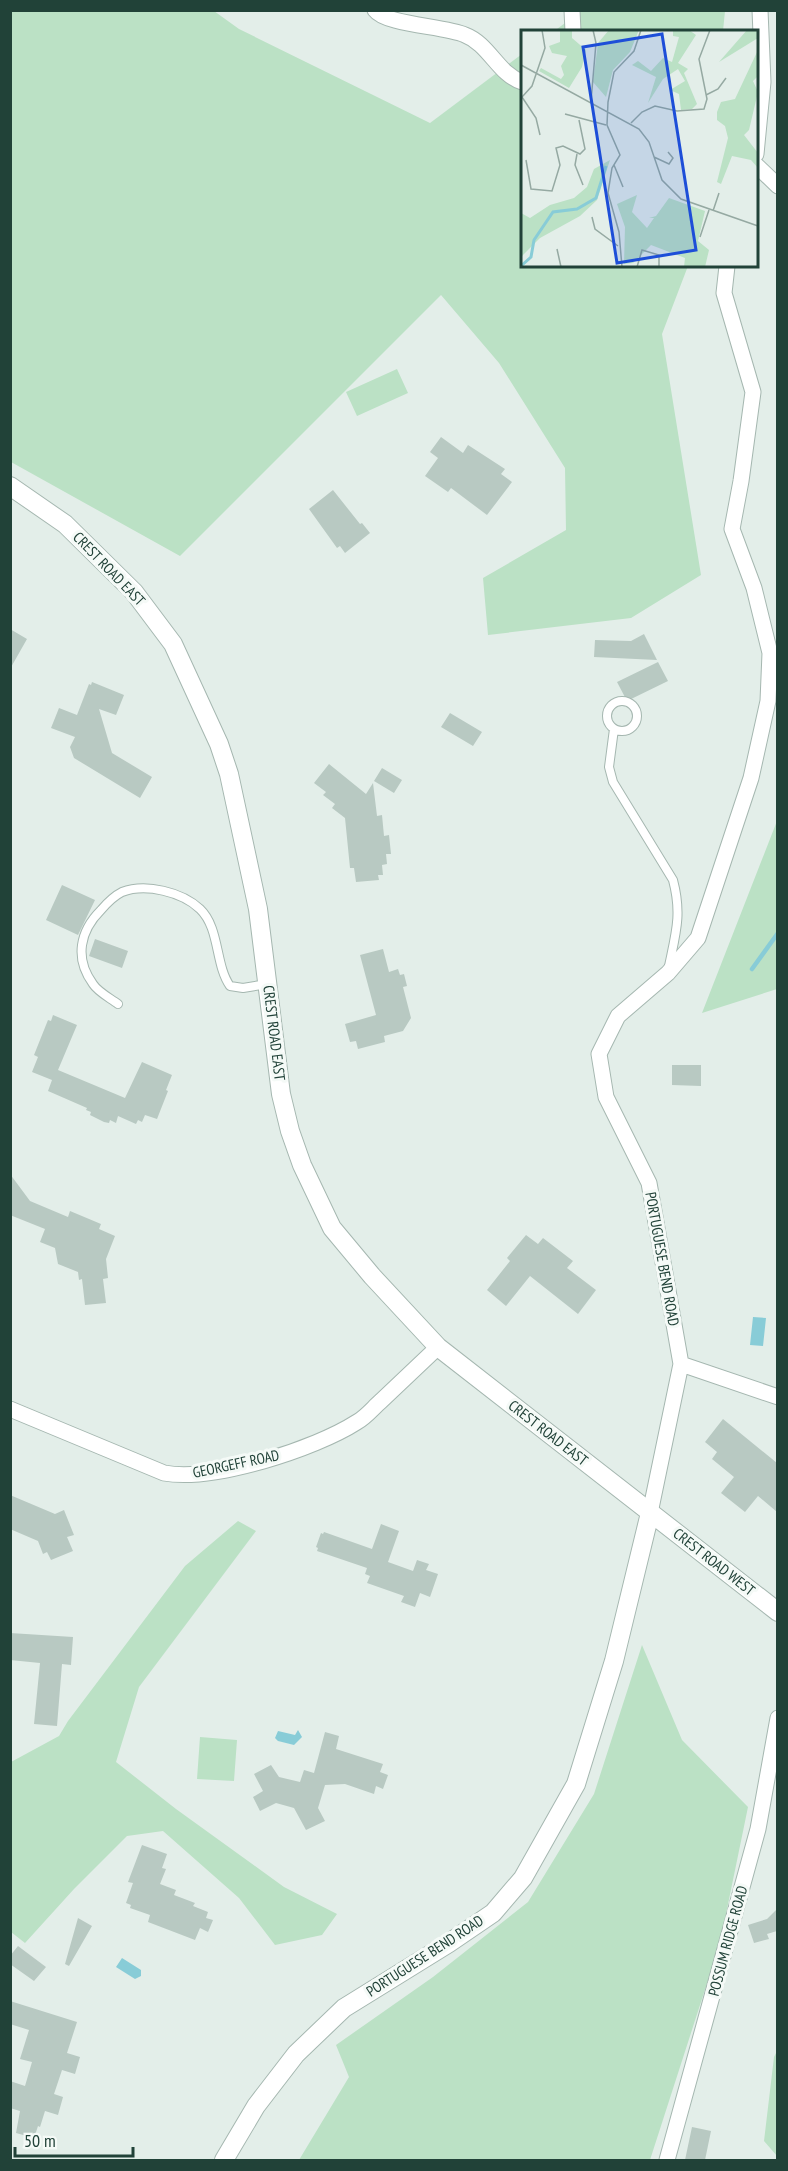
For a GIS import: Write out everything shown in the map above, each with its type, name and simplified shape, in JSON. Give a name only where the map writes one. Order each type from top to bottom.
[{"type":"street","points":[[375,10],[378,15],[403,22],[467,35],[479,44],[511,78],[521,82]]},
{"type":"street","points":[[572,10],[573,30]]},
{"type":"street","points":[[758,133],[763,82],[760,10]]},
{"type":"street","points":[[758,167],[777,186]]},
{"type":"street","name":"PORTUGUESE BEND ROAD","points":[[224,2160],[256,2106],[296,2054],[344,2007],[449,1943],[493,1913],[523,1878],[576,1784],[614,1661],[650,1513],[681,1364],[649,1183],[606,1097],[599,1054],[618,1016],[668,973],[698,938],[751,778],[768,701],[770,653],[754,588],[732,529],[753,392],[724,293],[727,267]]},
{"type":"street","name":"CREST ROAD EAST","points":[[10,486],[65,524],[134,592],[173,644],[219,744],[229,774],[258,909],[281,1094],[290,1131],[302,1165],[332,1228],[372,1276],[438,1347],[650,1513]]},
{"type":"street","name":"GEORGEFF ROAD","points":[[10,1409],[164,1473],[177,1475],[218,1471],[315,1443],[358,1422],[438,1347]]},
{"type":"street","points":[[681,1364],[777,1397]]},
{"type":"street","name":"CREST ROAD WEST","points":[[650,1513],[777,1612]]},
{"type":"street","name":"POSSUM RIDGE ROAD","points":[[668,2160],[758,1829],[777,1718]]},
{"type":"lane","points":[[614,729],[609,767],[613,782],[673,880],[677,894],[679,912],[668,973]]},
{"type":"lane","points":[[118,1004],[91,983],[81,954],[81,945],[91,920],[120,893],[131,890],[152,889],[166,892],[196,906],[208,919],[230,986],[243,988],[267,984]]},
{"type":"green space","points":[[11,11],[214,11],[239,29],[430,123],[521,55],[521,267],[688,267],[662,334],[701,575],[631,618],[488,635],[483,578],[566,530],[565,468],[499,363],[441,295],[180,556],[11,462]]},
{"type":"green space","points":[[581,11],[725,11],[723,30],[556,30]]},
{"type":"green space","points":[[397,369],[408,393],[357,416],[346,392]]},
{"type":"green space","points":[[777,821],[777,989],[702,1013]]},
{"type":"green space","points":[[238,1521],[256,1531],[139,1687],[116,1762],[176,1809],[284,1887],[337,1914],[322,1935],[275,1945],[239,1898],[163,1831],[127,1836],[25,1943],[11,1932],[11,1762],[59,1736],[185,1566]]},
{"type":"green space","points":[[642,1645],[682,1740],[748,1807],[720,1943],[650,2160],[299,2160],[349,2077],[336,2045],[433,1977],[528,1902],[594,1794]]},
{"type":"green space","points":[[200,1737],[237,1740],[234,1781],[197,1779]]},
{"type":"green space","points":[[777,2051],[777,2156],[764,2141],[774,2057]]},
{"type":"water","points":[[753,1317],[766,1318],[763,1346],[750,1345]]},
{"type":"water","points":[[298,1730],[302,1737],[294,1745],[275,1738],[278,1731],[295,1735]]},
{"type":"water","points":[[122,1958],[141,1970],[141,1976],[135,1979],[116,1967]]},
{"type":"building","points":[[441,437],[463,453],[468,445],[505,469],[501,474],[512,482],[487,515],[451,488],[448,492],[425,476],[438,458],[430,452]]},
{"type":"building","points":[[333,490],[370,533],[345,553],[340,546],[337,548],[309,509]]},
{"type":"building","points":[[10,629],[27,639],[10,669]]},
{"type":"building","points":[[644,634],[657,660],[594,657],[595,640],[631,641]]},
{"type":"building","points":[[658,662],[668,681],[627,701],[617,682]]},
{"type":"building","points":[[92,682],[124,695],[116,715],[99,709],[112,753],[152,777],[140,798],[74,758],[70,747],[75,737],[51,728],[59,708],[77,715],[89,684],[91,685]]},
{"type":"building","points":[[450,713],[482,732],[473,746],[441,727]]},
{"type":"building","points":[[329,764],[366,794],[373,783],[377,816],[382,815],[384,836],[389,835],[391,854],[386,854],[387,864],[382,865],[383,875],[378,875],[379,880],[356,882],[354,868],[350,868],[345,818],[332,808],[335,804],[323,795],[326,792],[314,783]]},
{"type":"building","points":[[382,768],[402,780],[394,793],[374,781]]},
{"type":"building","points":[[62,885],[95,900],[78,935],[46,920]]},
{"type":"building","points":[[95,939],[128,951],[122,968],[89,956]]},
{"type":"building","points":[[383,949],[389,972],[398,969],[400,975],[404,974],[407,986],[403,987],[411,1018],[403,1031],[384,1036],[385,1042],[358,1049],[356,1041],[350,1042],[345,1024],[376,1015],[360,955]]},
{"type":"building","points":[[53,1015],[77,1025],[58,1070],[125,1098],[142,1062],[172,1075],[157,1119],[145,1115],[142,1122],[138,1120],[136,1124],[118,1116],[116,1123],[110,1120],[109,1123],[104,1122],[90,1115],[91,1112],[86,1110],[87,1108],[48,1091],[52,1080],[32,1072],[38,1057],[34,1055],[48,1020],[51,1021]]},
{"type":"building","points":[[672,1065],[701,1065],[701,1086],[672,1085]]},
{"type":"building","points":[[10,1174],[30,1201],[68,1217],[70,1211],[101,1224],[99,1229],[115,1236],[106,1259],[108,1278],[103,1279],[106,1303],[85,1305],[82,1279],[79,1280],[78,1272],[58,1264],[55,1248],[40,1242],[45,1229],[10,1215]]},
{"type":"building","points":[[526,1235],[538,1244],[543,1238],[573,1261],[567,1268],[596,1290],[578,1314],[530,1276],[506,1306],[487,1290],[510,1261],[507,1258]]},
{"type":"building","points":[[723,1419],[777,1463],[777,1512],[758,1496],[745,1512],[721,1493],[734,1477],[712,1459],[717,1452],[705,1442]]},
{"type":"building","points":[[10,1495],[55,1514],[64,1510],[74,1535],[67,1537],[73,1551],[51,1560],[47,1552],[43,1554],[38,1541],[10,1529]]},
{"type":"building","points":[[381,1524],[399,1531],[388,1562],[413,1571],[417,1560],[429,1564],[426,1570],[438,1574],[430,1597],[420,1593],[415,1607],[401,1602],[404,1596],[367,1583],[370,1576],[365,1574],[367,1568],[317,1551],[316,1547],[321,1533],[324,1532],[372,1549]]},
{"type":"building","points":[[10,1633],[73,1637],[71,1665],[62,1664],[57,1726],[34,1724],[40,1663],[10,1660]]},
{"type":"building","points":[[325,1732],[339,1736],[336,1749],[383,1764],[380,1772],[388,1775],[383,1789],[376,1786],[374,1794],[345,1784],[325,1785],[318,1808],[325,1821],[306,1830],[294,1808],[276,1803],[260,1811],[253,1797],[263,1791],[254,1774],[271,1765],[279,1777],[300,1782],[304,1770],[314,1773]]},
{"type":"building","points":[[142,1845],[167,1854],[162,1868],[166,1869],[160,1884],[176,1890],[174,1895],[195,1903],[193,1906],[208,1912],[206,1918],[213,1920],[208,1932],[200,1928],[195,1940],[148,1922],[150,1915],[130,1908],[131,1905],[126,1903],[133,1883],[128,1882]]},
{"type":"building","points":[[777,1909],[777,1931],[767,1934],[769,1939],[754,1943],[748,1925],[767,1919]]},
{"type":"building","points":[[78,1918],[92,1926],[69,1966],[65,1964]]},
{"type":"building","points":[[18,1946],[46,1967],[34,1981],[10,1964],[10,1956]]},
{"type":"building","points":[[10,2001],[77,2022],[67,2053],[80,2057],[75,2074],[62,2070],[54,2094],[63,2097],[58,2115],[45,2111],[34,2138],[16,2133],[20,2111],[10,2108],[10,2081],[25,2086],[32,2062],[20,2059],[29,2030],[10,2024]]},
{"type":"building","points":[[692,2127],[711,2131],[705,2160],[685,2160]]},
{"type":"waterway","points":[[752,969],[778,933]]}]
